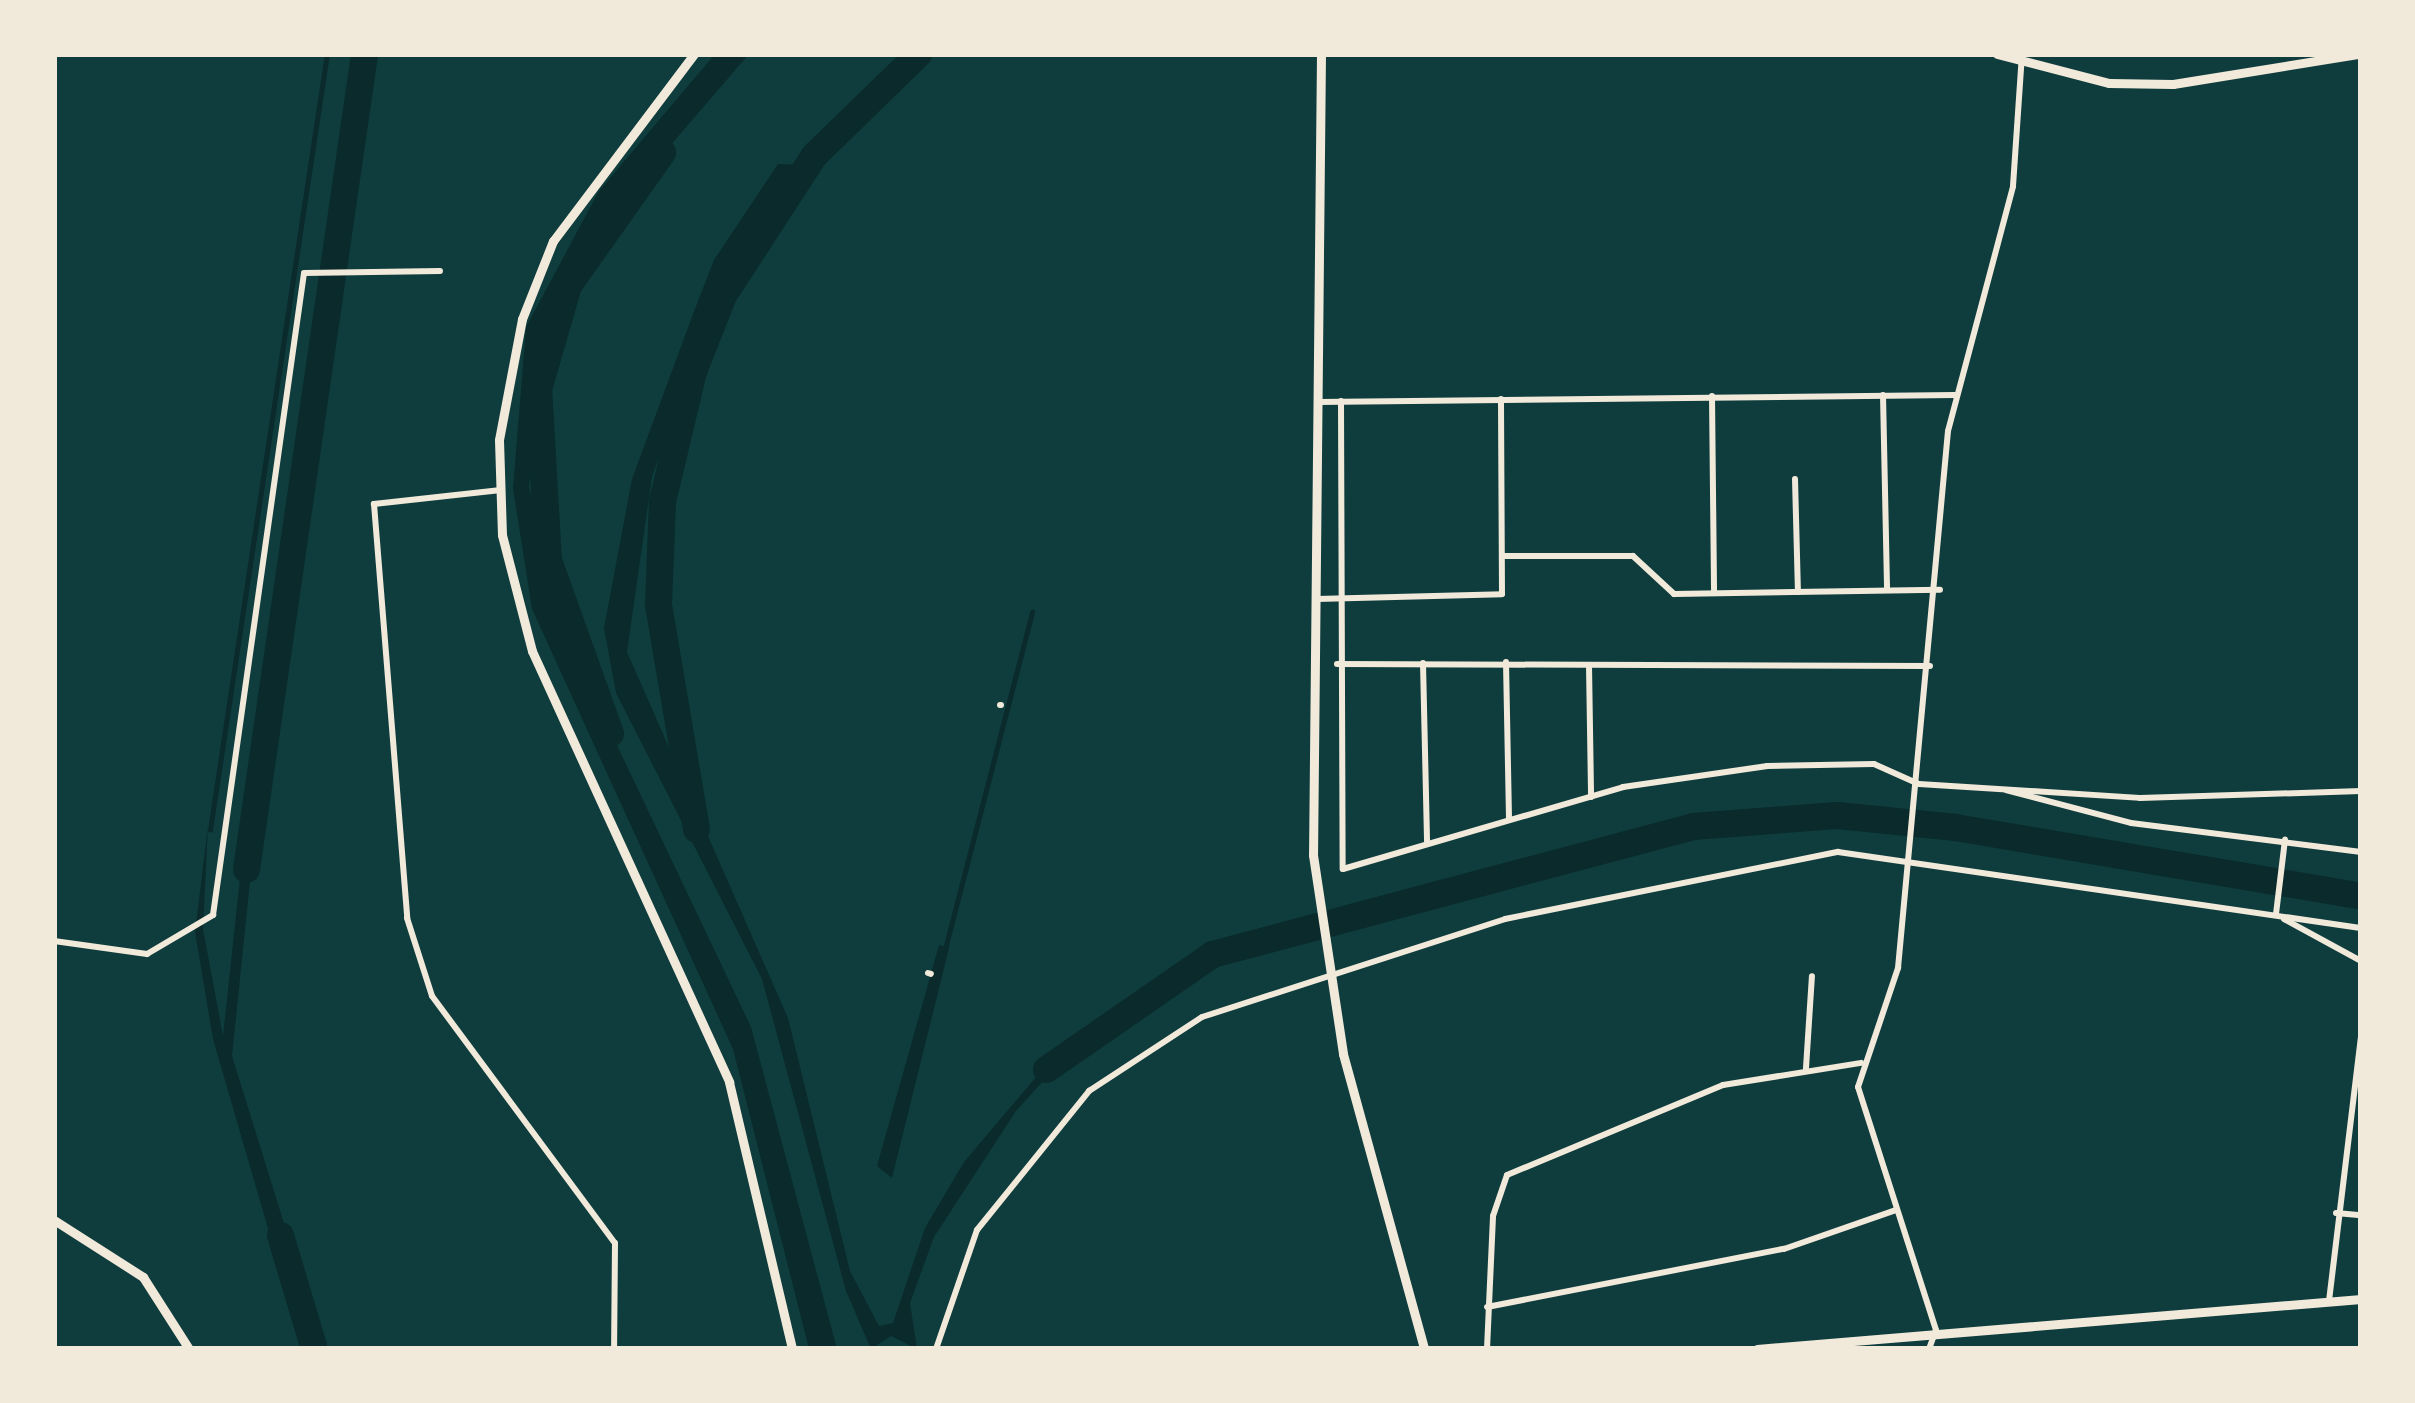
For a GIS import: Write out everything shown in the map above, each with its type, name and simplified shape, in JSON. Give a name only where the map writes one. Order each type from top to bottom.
[{"type":"street","points":[[694,54],[553,241],[522,319],[501,490],[532,651],[729,1082],[793,1349]]},
{"type":"street","points":[[1321,54],[1317,902],[1326,972],[1424,1349]]},
{"type":"street","points":[[1997,54],[2187,84],[2358,54]]},
{"type":"street","points":[[1929,1349],[1936,1330],[1862,1111],[1861,1064],[1898,968],[1940,590],[1955,395],[2001,242],[2023,59]]},
{"type":"street","points":[[54,941],[147,954],[206,919],[304,273],[344,278],[440,271]]},
{"type":"street","points":[[1883,395],[1886,591]]},
{"type":"street","points":[[1319,401],[1955,395]]},
{"type":"street","points":[[1712,397],[1714,593]]},
{"type":"street","points":[[1316,599],[1502,594],[1501,399]]},
{"type":"street","points":[[1340,401],[1337,664],[1343,869],[1592,796],[1767,766],[1874,764],[1919,784],[2002,789],[2361,791]]},
{"type":"street","points":[[1795,479],[1798,592]]},
{"type":"street","points":[[501,490],[374,504],[407,919],[432,996],[615,1243],[614,1349]]},
{"type":"street","points":[[1503,556],[1633,556],[1674,594],[1940,590]]},
{"type":"street","points":[[1506,662],[1510,820]]},
{"type":"street","points":[[1423,663],[1427,844]]},
{"type":"street","points":[[1337,664],[1930,666]]},
{"type":"street","points":[[1589,665],[1592,796]]},
{"type":"street","points":[[2002,789],[2053,809],[2361,852]]},
{"type":"street","points":[[2276,910],[2285,840]]},
{"type":"street","points":[[936,1349],[977,1230],[1089,1091],[1202,1017],[1326,972],[1612,889],[1838,852],[1912,858],[2276,910],[2361,928]]},
{"type":"street","points":[[2276,910],[2361,962]]},
{"type":"street","points":[[1806,1070],[1811,976]]},
{"type":"street","points":[[2329,1301],[2336,1213],[2361,1036]]},
{"type":"street","points":[[1487,1349],[1487,1307],[1507,1175],[1596,1144],[1666,1104],[1806,1070],[1861,1064]]},
{"type":"street","points":[[1487,1307],[1784,1249],[1896,1210]]},
{"type":"street","points":[[2336,1213],[2361,1215]]},
{"type":"street","points":[[54,1220],[143,1277],[189,1349]]},
{"type":"street","points":[[1757,1349],[1936,1330],[2361,1299]]},
{"type":"water","points":[[715,54],[749,54],[583,247],[544,327],[529,487],[556,617],[751,1027],[837,1349],[809,1349],[733,1049],[532,609],[513,488],[526,327],[599,191]]},
{"type":"water","points":[[778,164],[801,165],[711,312],[652,477],[627,652],[788,1018],[850,1271],[879,1326],[893,1323],[925,1228],[964,1162],[1070,1037],[1073,1048],[1016,1111],[934,1237],[910,1303],[917,1349],[891,1336],[871,1349],[846,1291],[762,979],[616,693],[604,628],[632,479],[693,314],[714,260]]},
{"type":"water","points":[[208,826],[203,929],[223,1036],[245,832],[255,833],[232,1056],[296,1262],[280,1270],[213,1039],[195,932]]},
{"type":"water","points":[[939,945],[949,948],[892,1178],[877,1166]]},
{"type":"waterway","points":[[210,830],[327,54]]},
{"type":"waterway","points":[[246,869],[364,54]]},
{"type":"waterway","points":[[696,829],[658,604],[662,501],[693,371],[723,295],[814,155],[918,54]]},
{"type":"waterway","points":[[610,733],[548,560],[538,389],[568,285],[662,152]]},
{"type":"waterway","points":[[945,949],[1032,612]]},
{"type":"waterway","points":[[1046,1069],[1212,954],[1693,826],[1837,815],[1955,827],[2361,896]]},
{"type":"waterway","points":[[280,1235],[314,1349]]}]
